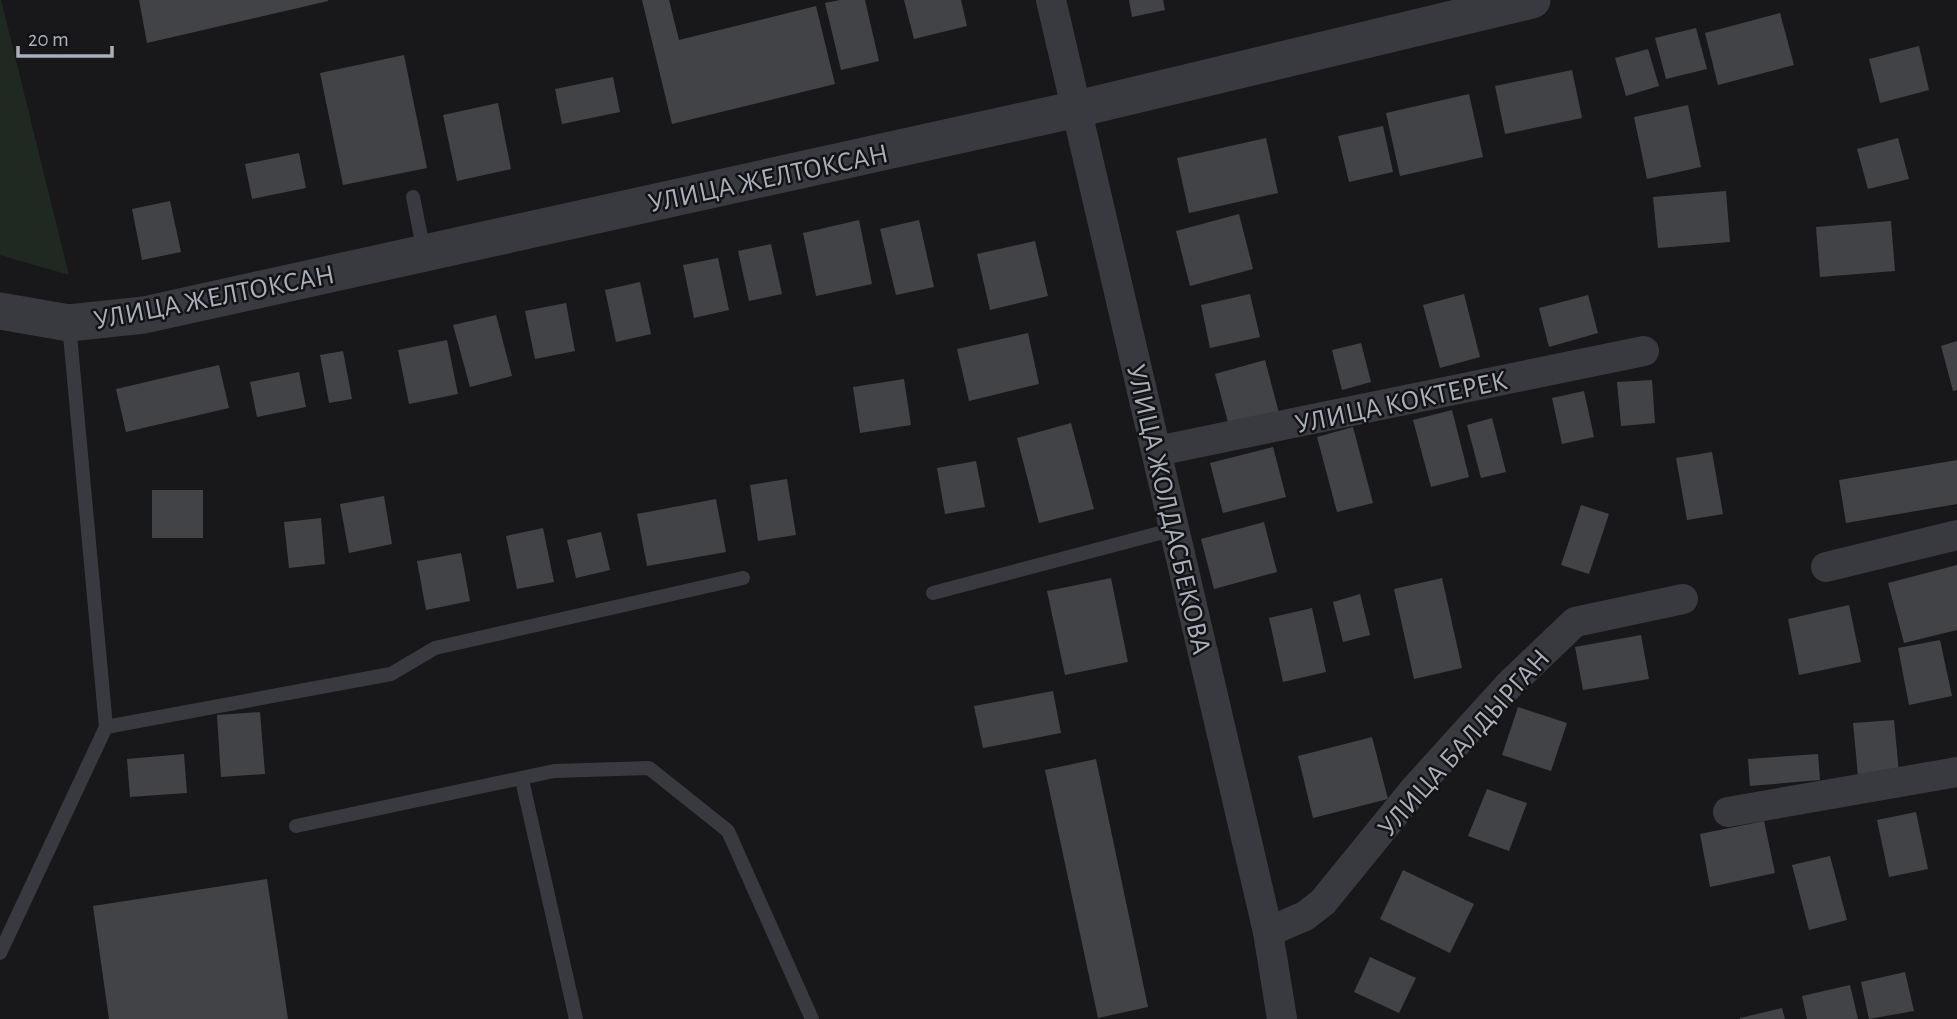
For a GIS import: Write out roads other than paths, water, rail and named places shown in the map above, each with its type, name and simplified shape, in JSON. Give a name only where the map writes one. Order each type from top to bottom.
[{"type":"street","name":"УЛИЦА ЖОЛДАСБЕКОВА","points":[[1051,0],[1268,932],[1282,1019]]},
{"type":"street","name":"УЛИЦА ЖЕЛТОКСАН","points":[[0,311],[69,323],[144,315],[1077,109],[1532,0]]},
{"type":"street","name":"УЛИЦА КОКТЕРЕК","points":[[1157,451],[1644,351]]},
{"type":"street","points":[[1826,567],[1957,535]]},
{"type":"street","name":"УЛИЦА БАЛДЫРГАН","points":[[1268,932],[1305,916],[1323,902],[1413,790],[1509,685],[1575,622],[1683,599]]},
{"type":"street","points":[[1728,812],[1957,772]]},
{"type":"lane","points":[[413,197],[424,253]]},
{"type":"lane","points":[[0,953],[106,727],[69,323]]},
{"type":"lane","points":[[933,593],[1175,529]]},
{"type":"lane","points":[[106,727],[391,674],[435,648],[743,578]]},
{"type":"lane","points":[[296,826],[555,771],[649,768],[728,831],[812,1019]]},
{"type":"lane","points":[[522,780],[576,1019]]}]
